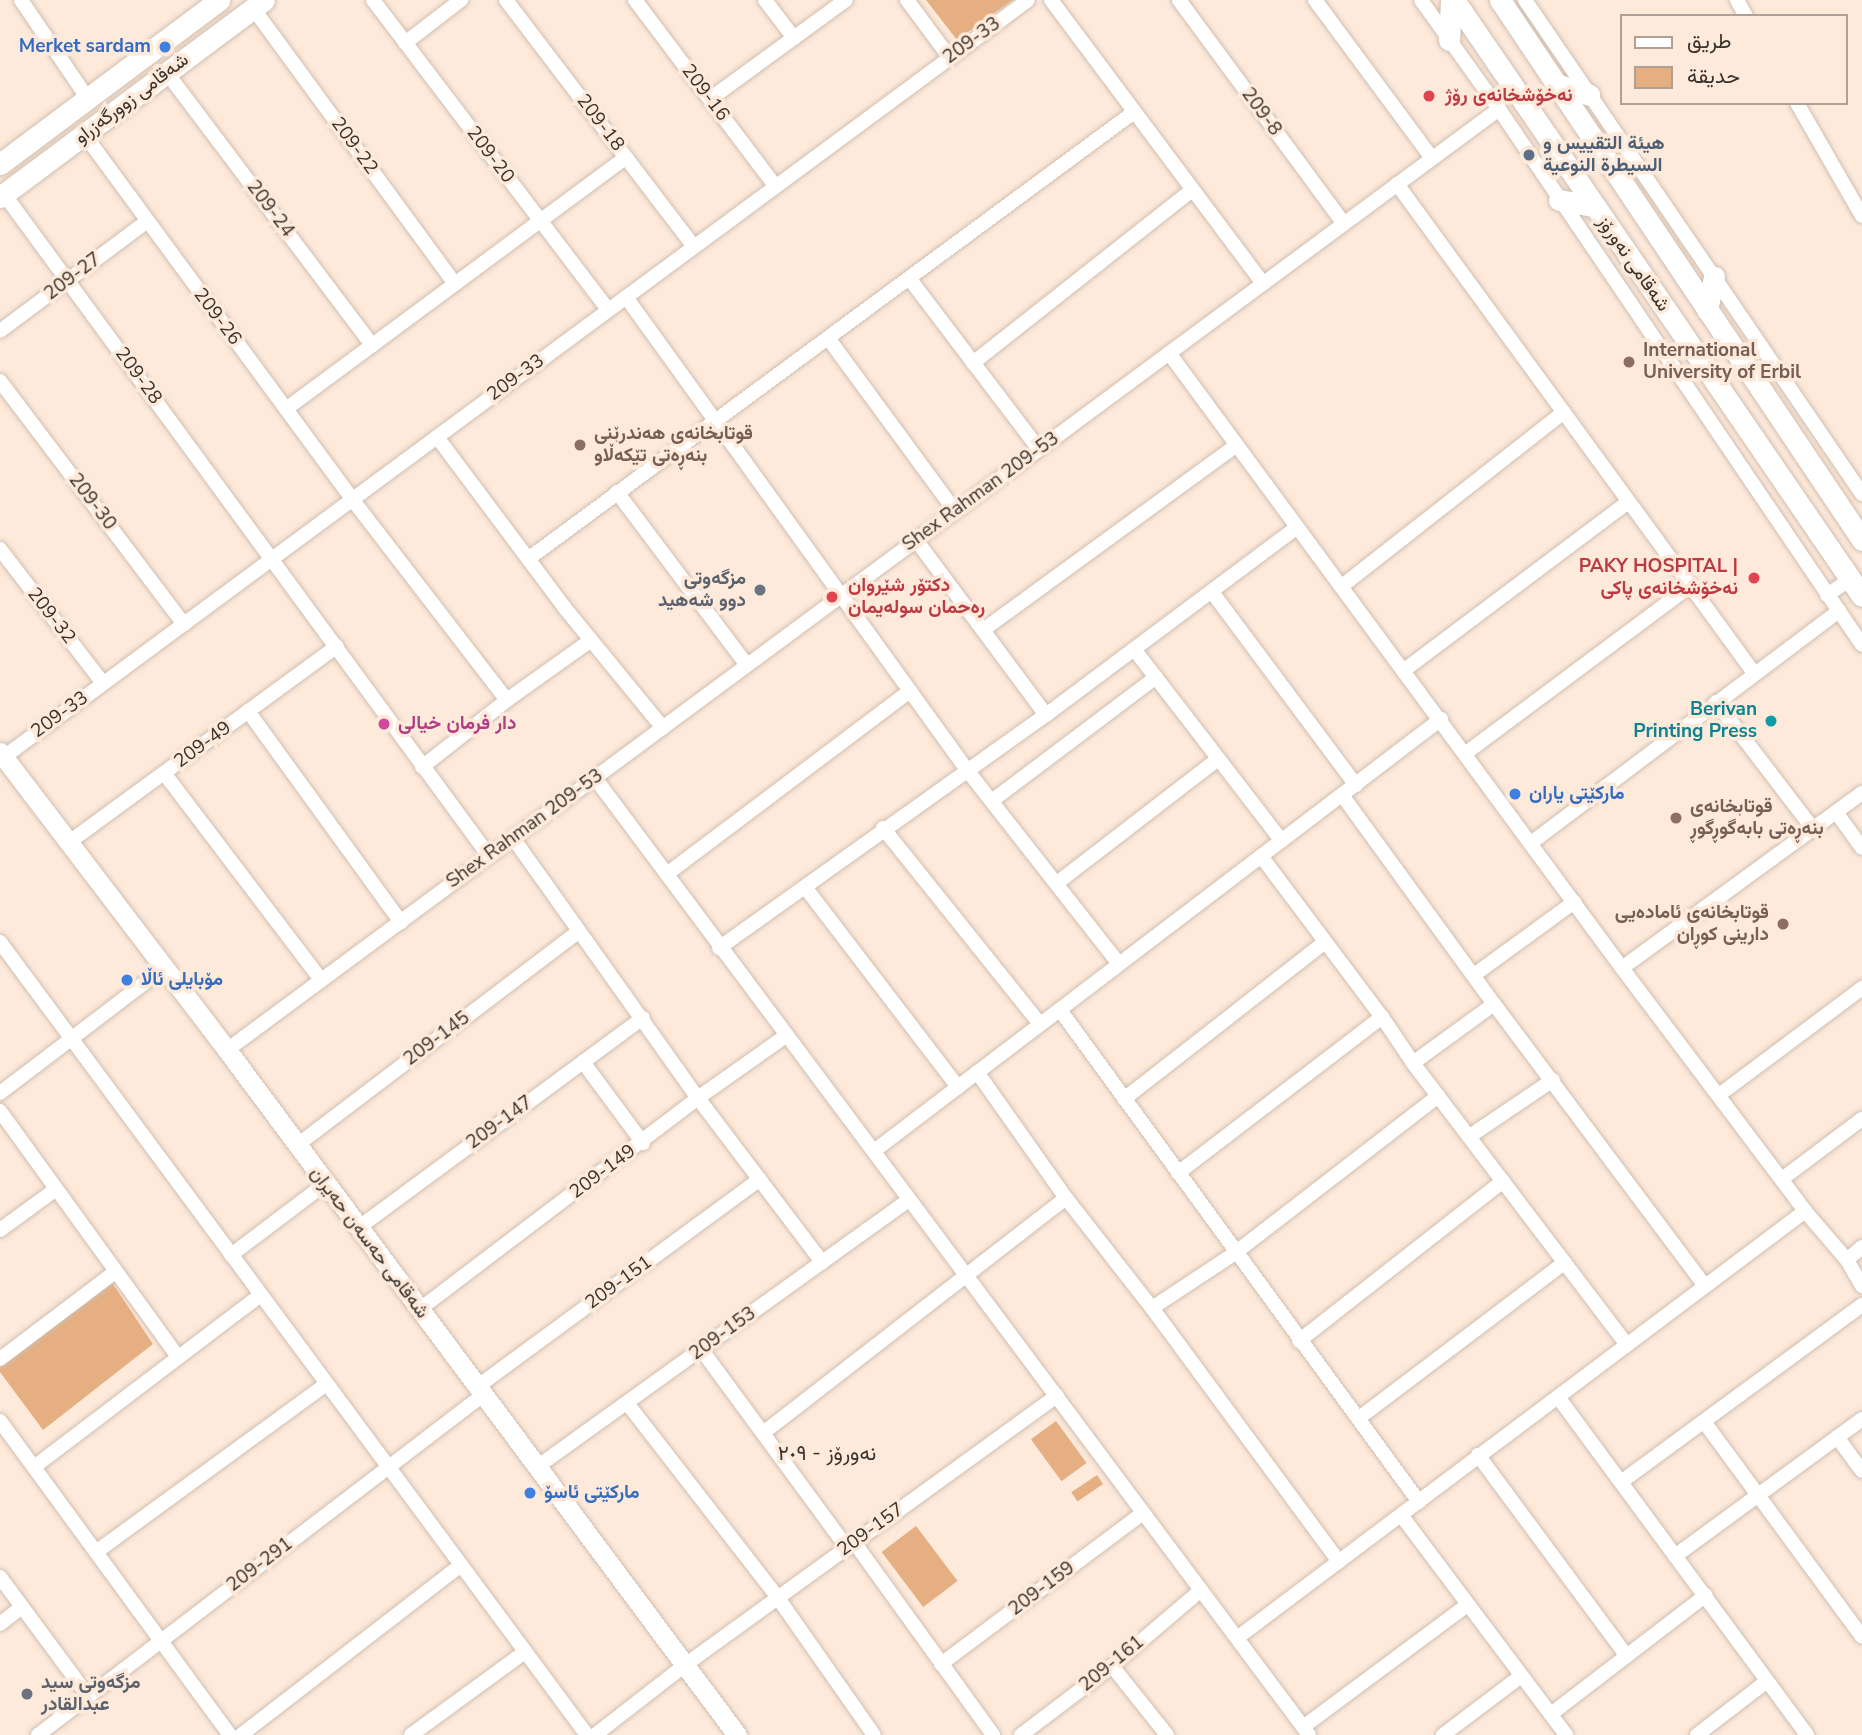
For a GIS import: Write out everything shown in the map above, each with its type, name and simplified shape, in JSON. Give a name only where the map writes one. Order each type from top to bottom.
[{"type":"main road","name":"شەقامی زوورگەزراو","points":[[1,162],[219,0]]},
{"type":"main road","points":[[1449,40],[1452,0]]},
{"type":"main road","name":"شەقامی نەورۆز","points":[[1452,0],[1856,588]]},
{"type":"main road","name":"شەقامی نەورۆز","points":[[1500,0],[1862,540]]},
{"type":"main road","name":"شەقامی زوورگەزراو","points":[[2,196],[259,4]]},
{"type":"main road","points":[[1556,84],[1590,95]]},
{"type":"main road","points":[[1559,200],[1592,206]]},
{"type":"main road","points":[[1707,310],[1714,277]]},
{"type":"main road","points":[[1718,387],[1738,383],[1748,373]]},
{"type":"main road","points":[[1736,414],[1746,400],[1762,394]]},
{"type":"street","name":"209-20","points":[[373,0],[608,310]]},
{"type":"street","points":[[405,43],[461,0]]},
{"type":"street","name":"209-18","points":[[506,0],[694,247]]},
{"type":"street","name":"209-16","points":[[635,0],[775,187]]},
{"type":"street","points":[[765,0],[794,38]]},
{"type":"street","points":[[710,99],[846,0]]},
{"type":"street","points":[[907,0],[950,58]]},
{"type":"street","name":"209-33","points":[[2,754],[184,624],[1028,0]]},
{"type":"street","points":[[1051,0],[1263,283]]},
{"type":"street","name":"209-8","points":[[1179,0],[1344,224]]},
{"type":"street","points":[[1315,0],[1432,158]]},
{"type":"street","points":[[1421,0],[1499,108],[1862,645]]},
{"type":"street","points":[[1525,0],[1862,494]]},
{"type":"street","points":[[24,1],[88,99]]},
{"type":"street","name":"209-22","points":[[259,4],[455,284]]},
{"type":"street","name":"209-24","points":[[167,72],[372,345]]},
{"type":"street","points":[[1798,105],[1862,216]]},
{"type":"street","name":"Shex Rahman 209-53","points":[[227,1050],[1499,108]]},
{"type":"street","points":[[528,559],[1134,112]]},
{"type":"street","name":"209-26","points":[[84,134],[146,222],[352,499],[507,700]]},
{"type":"street","points":[[286,409],[626,157]]},
{"type":"street","points":[[1397,184],[1754,673]]},
{"type":"street","points":[[973,363],[1192,190]]},
{"type":"street","name":"209-28","points":[[2,196],[68,280],[489,856]]},
{"type":"street","name":"209-27","points":[[0,331],[146,222]]},
{"type":"street","points":[[909,278],[1040,449]]},
{"type":"street","points":[[626,297],[967,770],[1119,964]]},
{"type":"street","points":[[828,338],[955,512]]},
{"type":"street","points":[[1169,353],[1622,968],[1805,1211],[1847,1260],[1862,1286]]},
{"type":"street","name":"209-30","points":[[0,381],[184,624]]},
{"type":"street","points":[[1342,586],[1564,412]]},
{"type":"street","points":[[437,437],[528,559],[663,728]]},
{"type":"street","points":[[983,630],[1235,446]]},
{"type":"street","points":[[617,492],[746,664]]},
{"type":"street","points":[[1403,671],[1628,502]]},
{"type":"street","points":[[719,948],[883,828],[1046,715],[1296,528]]},
{"type":"street","points":[[916,540],[1046,715]]},
{"type":"street","name":"209-32","points":[[0,549],[103,683]]},
{"type":"street","points":[[1466,753],[1691,584]]},
{"type":"street","points":[[1827,595],[1856,588]]},
{"type":"street","points":[[1212,592],[1356,785]]},
{"type":"street","points":[[1531,842],[1839,611]]},
{"type":"street","points":[[422,767],[507,700],[591,640]]},
{"type":"street","name":"209-49","points":[[68,843],[337,646]]},
{"type":"street","points":[[1134,649],[1282,840]]},
{"type":"street","points":[[993,800],[1156,677]]},
{"type":"street","points":[[667,874],[910,691]]},
{"type":"street","points":[[1716,702],[1813,829]]},
{"type":"street","points":[[248,711],[401,922]]},
{"type":"street","points":[[874,1151],[1441,719]]},
{"type":"street","name":"شەقامی حەسەن حەیران","points":[[2,754],[227,1050],[737,1735]]},
{"type":"street","points":[[1057,883],[1218,759]]},
{"type":"street","points":[[164,773],[321,980]]},
{"type":"street","points":[[595,778],[719,948],[874,1151],[1306,1731],[1467,1605]]},
{"type":"street","points":[[1622,968],[1862,793]]},
{"type":"street","points":[[1342,794],[1494,1004],[1705,1286]]},
{"type":"street","points":[[1836,812],[1862,848]]},
{"type":"street","points":[[883,828],[1040,1024]]},
{"type":"street","points":[[513,838],[698,1098],[821,1262]]},
{"type":"street","points":[[1261,856],[1382,1017],[1437,1096],[1471,1136],[1627,1345]]},
{"type":"street","points":[[805,887],[958,1087]]},
{"type":"street","points":[[1474,975],[1574,902]]},
{"type":"street","name":"209-145","points":[[296,1146],[579,931]]},
{"type":"street","points":[[1124,1099],[1324,943]]},
{"type":"street","points":[[1,946],[587,1735]]},
{"type":"street","points":[[0,1093],[163,969]]},
{"type":"street","points":[[1718,1095],[1862,988]]},
{"type":"street","points":[[1413,1063],[1494,1004]]},
{"type":"street","points":[[1060,1010],[1419,1502]]},
{"type":"street","points":[[1178,1173],[1382,1017]]},
{"type":"street","name":"209-147","points":[[358,1228],[642,1018]]},
{"type":"street","name":"209-149","points":[[420,1309],[643,1143],[698,1098],[787,1035]]},
{"type":"street","points":[[583,1062],[643,1143]]},
{"type":"street","points":[[977,1072],[1066,1198],[1152,1308],[1339,1562]]},
{"type":"street","points":[[1471,1136],[1553,1080]]},
{"type":"street","points":[[1152,1308],[1235,1253],[1437,1096]]},
{"type":"street","points":[[0,1111],[178,1357]]},
{"type":"street","points":[[1782,1179],[1862,1119]]},
{"type":"street","name":"209-151","points":[[480,1391],[760,1179]]},
{"type":"street","points":[[1299,1341],[1503,1181]]},
{"type":"street","points":[[231,1255],[325,1184]]},
{"type":"street","points":[[0,1230],[55,1189]]},
{"type":"street","points":[[763,1433],[1066,1198]]},
{"type":"street","name":"209-153","points":[[537,1467],[908,1200]]},
{"type":"street","points":[[1237,1638],[1805,1211]]},
{"type":"street","points":[[1847,1260],[1862,1247]]},
{"type":"street","points":[[1359,1418],[1565,1262]]},
{"type":"street","points":[[0,1359],[115,1272]]},
{"type":"street","points":[[34,1467],[261,1295]]},
{"type":"street","points":[[1621,1482],[1862,1305]]},
{"type":"street","points":[[701,1349],[993,1735]]},
{"type":"street","points":[[96,1552],[326,1384]]},
{"type":"street","name":"209-291","points":[[38,1735],[389,1468],[480,1391]]},
{"type":"street","name":"209-157","points":[[595,1735],[685,1665],[1057,1396]]},
{"type":"street","points":[[1559,1397],[1807,1735]]},
{"type":"street","points":[[627,1403],[778,1598],[874,1735]]},
{"type":"street","points":[[1675,1556],[1862,1419]]},
{"type":"street","points":[[0,1420],[230,1735]]},
{"type":"street","points":[[1704,1423],[1862,1637]]},
{"type":"street","points":[[1837,1437],[1862,1471]]},
{"type":"street","points":[[1478,1455],[1626,1655]]},
{"type":"street","name":"209-159","points":[[941,1664],[1143,1513]]},
{"type":"street","points":[[1401,1515],[1566,1735]]},
{"type":"street","points":[[241,1735],[461,1565]]},
{"type":"street","points":[[0,1577],[89,1696]]},
{"type":"street","name":"209-161","points":[[1021,1735],[1112,1666],[1201,1590]]},
{"type":"street","points":[[1551,1714],[1706,1595]]},
{"type":"street","points":[[0,1623],[22,1607]]},
{"type":"street","points":[[411,1735],[525,1652]]},
{"type":"street","points":[[1112,1666],[1167,1735]]},
{"type":"street","points":[[1443,1735],[1521,1676]]},
{"type":"street","points":[[1697,1735],[1767,1681]]},
{"type":"green space","points":[[926,0],[1013,0],[957,40]]},
{"type":"green space","points":[[111,1281],[153,1344],[43,1430],[0,1372],[0,1363]]},
{"type":"green space","points":[[1056,1421],[1087,1463],[1061,1481],[1031,1439]]},
{"type":"green space","points":[[1097,1475],[1103,1484],[1077,1501],[1071,1492]]},
{"type":"green space","points":[[916,1526],[958,1581],[923,1607],[882,1552]]},
{"type":"place","name":"Merket sardam","points":[[165,47]]},
{"type":"place","name":"نەخۆشخانەی رۆژ","points":[[1429,96]]},
{"type":"place","name":"هيئة التقييس و السيطرة النوعية","points":[[1529,155]]},
{"type":"place","name":"International University of Erbil","points":[[1629,362]]},
{"type":"place","name":"قوتابخانەی هەندرێنی بنەڕەتی تێکەڵاو","points":[[580,445]]},
{"type":"place","name":"PAKY HOSPITAL | نەخۆشخانەی پاکی","points":[[1754,578]]},
{"type":"place","name":"مزگەوتی دوو شەهید","points":[[760,590]]},
{"type":"place","name":"دکتۆر شێروان رەحمان سولەیمان","points":[[832,597]]},
{"type":"place","name":"Berivan Printing Press","points":[[1771,721]]},
{"type":"place","name":"دار فرمان خیالی","points":[[384,724]]},
{"type":"place","name":"مارکێتی یاران","points":[[1515,794]]},
{"type":"place","name":"قوتابخانەی بنەڕەتی بابەگوڕگوڕ","points":[[1676,818]]},
{"type":"place","name":"قوتابخانەی ئامادەیی دارینی کوڕان","points":[[1783,924]]},
{"type":"place","name":"مۆبایلی ئاڵا","points":[[127,980]]},
{"type":"place","name":"مارکێتی ئاسۆ","points":[[530,1493]]},
{"type":"place","name":"مزگەوتی سید عبدالقادر","points":[[27,1694]]},
{"type":"district","name":"نەورۆز - ٢٠٩","points":[[827,1453]]}]
